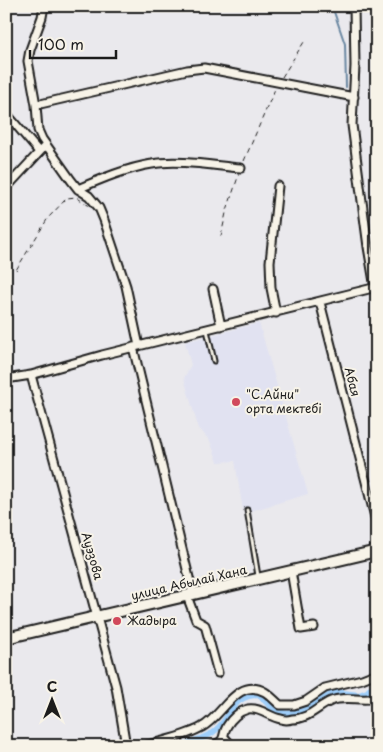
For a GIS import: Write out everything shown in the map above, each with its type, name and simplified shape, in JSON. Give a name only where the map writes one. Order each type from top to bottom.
[{"type":"main road","name":"улица Абылай Хана","points":[[6,638],[377,552]]},
{"type":"street","points":[[44,6],[28,61],[36,105],[38,130],[46,145],[78,189],[89,196],[99,208],[126,286],[136,346],[190,595],[196,620],[205,625],[218,672]]},
{"type":"street","points":[[6,379],[376,288],[368,247],[352,125],[354,97],[354,6]]},
{"type":"street","points":[[36,105],[187,70],[204,68],[354,97]]},
{"type":"street","points":[[6,113],[39,152]]},
{"type":"street","points":[[6,188],[46,145]]},
{"type":"street","points":[[78,189],[100,179],[151,164],[168,162],[241,168]]},
{"type":"street","points":[[276,312],[271,288],[270,262],[278,186]]},
{"type":"street","points":[[212,289],[221,326]]},
{"type":"street","name":"Абая","points":[[320,302],[377,525]]},
{"type":"street","name":"Ауэзова","points":[[31,374],[60,485],[98,616],[116,687],[126,746]]},
{"type":"street","points":[[291,572],[301,629],[314,628]]},
{"type":"street","points":[[142,746],[189,734],[204,727],[216,718],[230,698],[245,689],[258,689],[280,705],[294,705],[306,701],[325,688],[362,679],[377,673]]},
{"type":"street","points":[[212,746],[218,744],[224,737],[226,727],[236,715],[247,710],[257,710],[281,720],[296,720],[313,714],[331,701],[343,699],[364,701],[377,698]]},
{"type":"street","points":[[224,737],[232,746]]},
{"type":"lane","points":[[206,329],[214,361]]},
{"type":"lane","points":[[247,510],[259,579]]},
{"type":"path","points":[[221,236],[226,213],[241,168],[278,82],[304,42]]},
{"type":"path","points":[[16,270],[48,218],[67,198],[76,197],[89,207],[99,208]]},
{"type":"shaded area","name":"\"С.Айни\" орта мектебі","points":[[259,323],[308,494],[251,511],[243,511],[235,461],[218,462],[210,441],[198,427],[184,378],[191,365],[185,342]]},
{"type":"waterway","points":[[332,6],[345,44],[346,87]]},
{"type":"waterway","points":[[182,746],[205,737],[219,728],[236,704],[249,696],[259,695],[275,711],[287,714],[303,711],[335,692],[359,695],[367,692],[377,682]]},
{"type":"place","name":"\"С.Айни\" орта мектебі","points":[[236,402]]},
{"type":"place","name":"Жадыра","points":[[117,621]]}]
